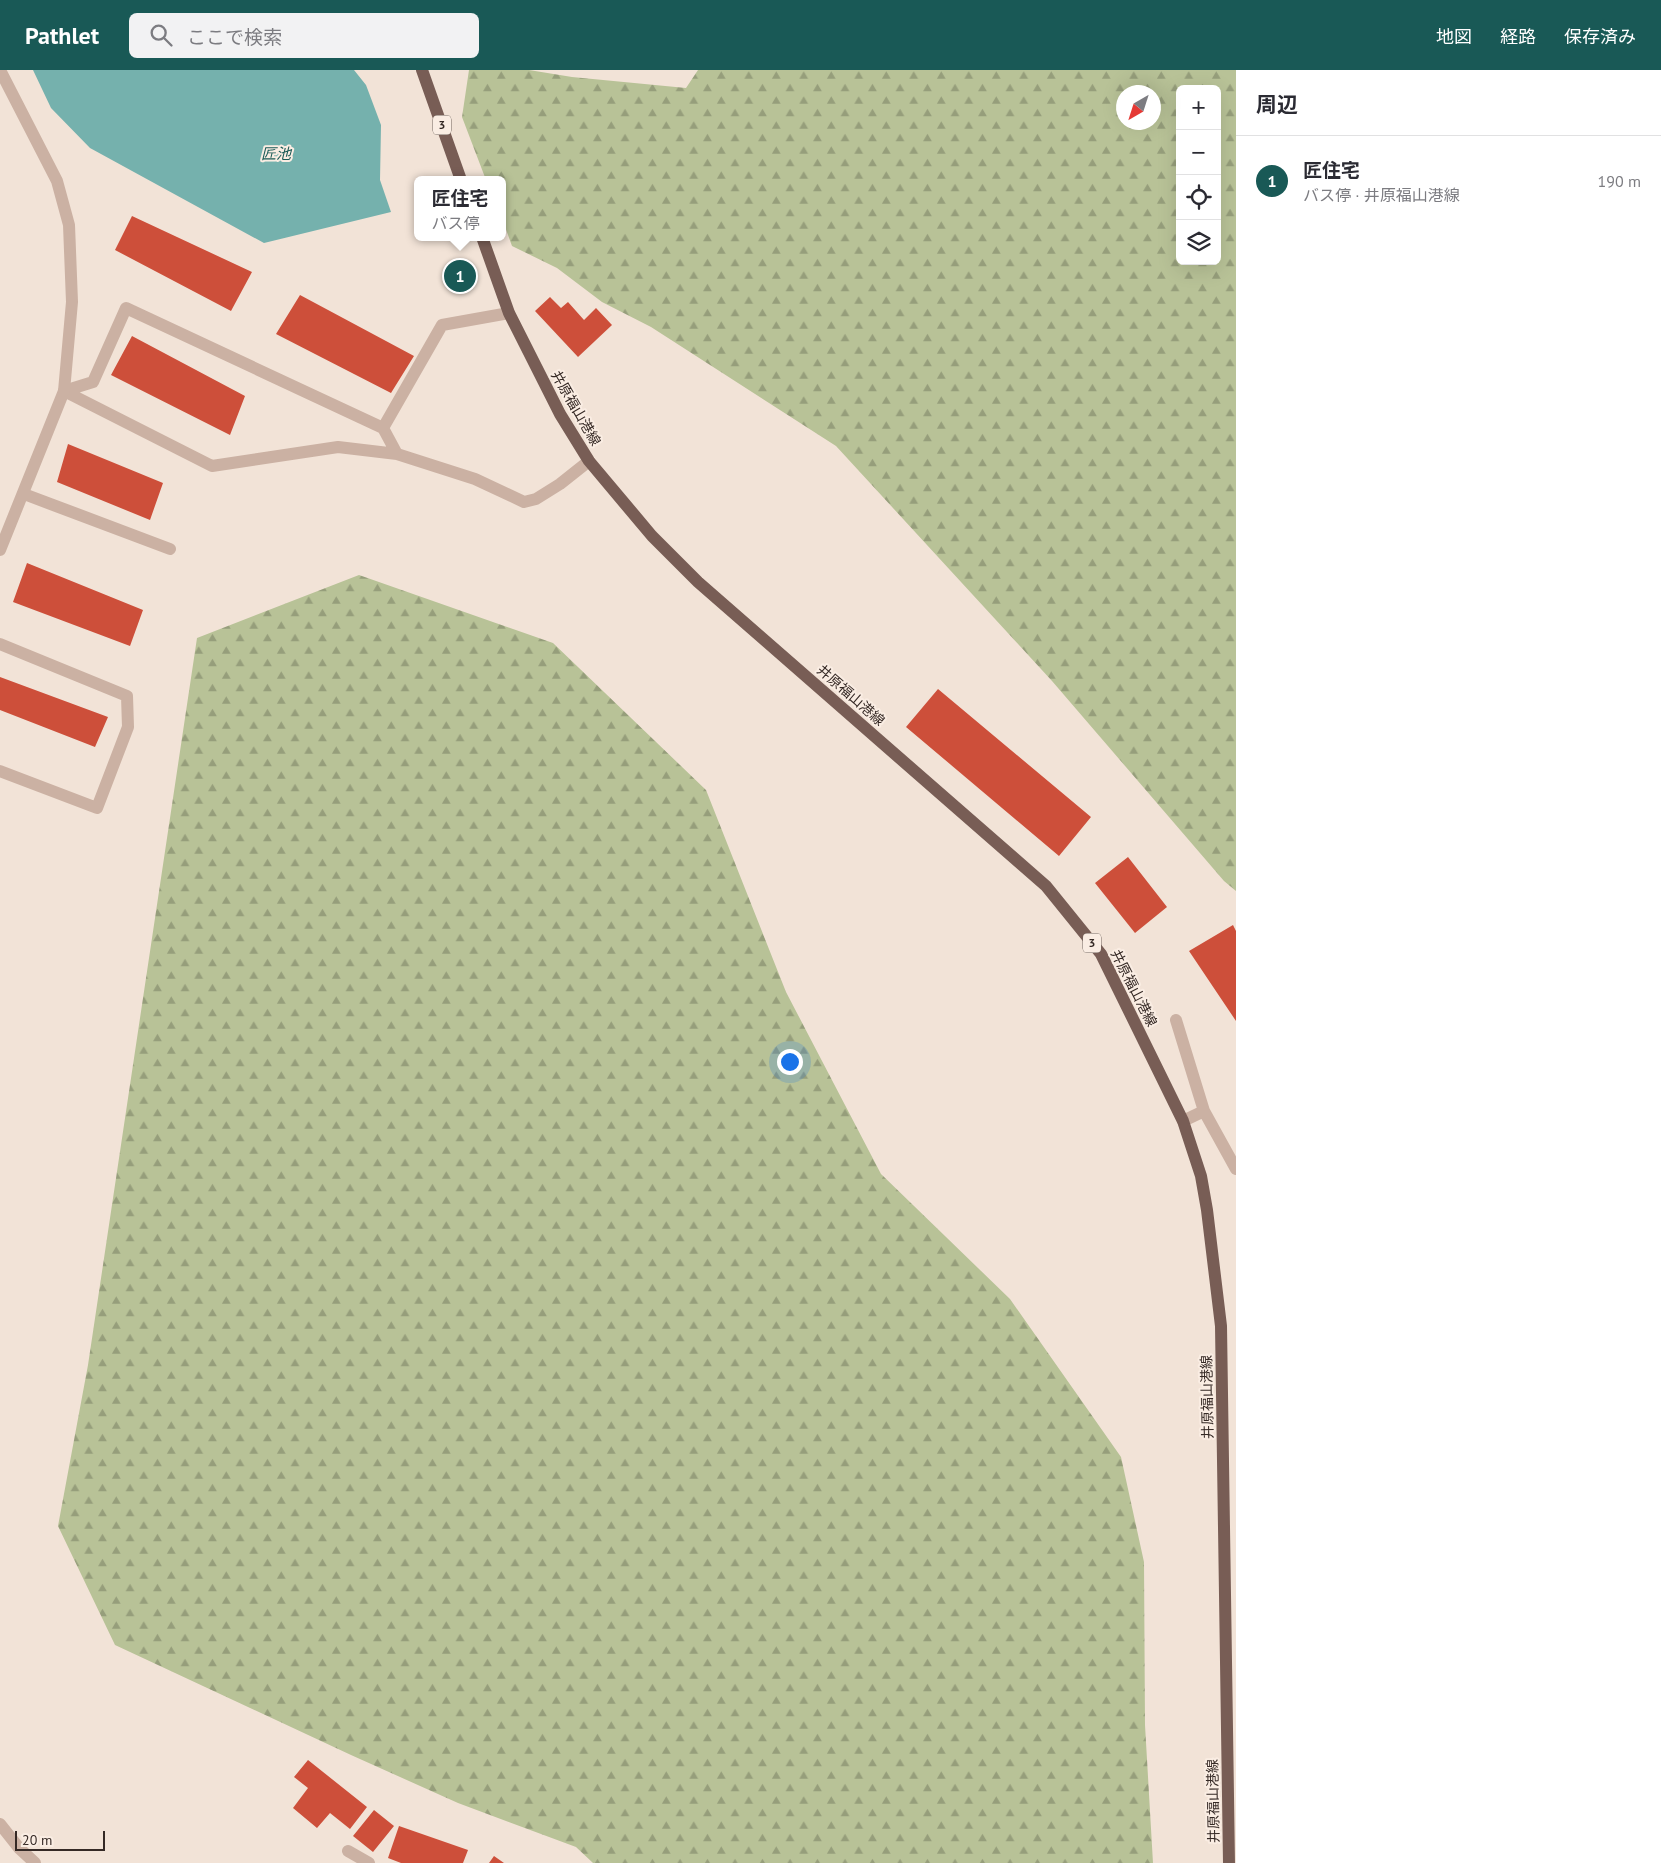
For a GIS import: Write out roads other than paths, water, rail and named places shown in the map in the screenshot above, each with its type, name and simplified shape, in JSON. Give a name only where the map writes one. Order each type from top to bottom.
[{"type":"main road","name":"3","points":[[422,70],[460,176]]},
{"type":"main road","name":"井原福山港線","points":[[483,241],[509,313],[560,414],[589,461],[652,536],[698,582],[1046,886],[1101,954],[1184,1121],[1202,1184],[1220,1326],[1230,1863]]},
{"type":"street","points":[[0,70],[57,181],[69,225],[72,302],[64,391],[0,550]]},
{"type":"street","points":[[64,391],[93,382],[126,308],[382,428],[397,454]]},
{"type":"street","points":[[382,428],[442,325],[509,313]]},
{"type":"street","points":[[64,391],[212,466],[338,447],[397,454],[475,479],[524,502],[536,499],[560,484],[589,461]]},
{"type":"street","points":[[24,494],[170,550]]},
{"type":"street","points":[[0,644],[127,696],[128,727],[97,808],[0,772]]},
{"type":"street","points":[[1176,1020],[1204,1111],[1236,1169]]},
{"type":"street","points":[[1184,1121],[1204,1111]]},
{"type":"street","points":[[0,1824],[19,1848],[35,1863]]},
{"type":"street","points":[[348,1851],[369,1863]]},
{"type":"water","name":"匠池","points":[[33,70],[354,70],[366,85],[381,125],[380,180],[391,212],[264,243],[90,148],[51,108]]},
{"type":"place","name":"匠住宅","points":[[460,276]]}]
